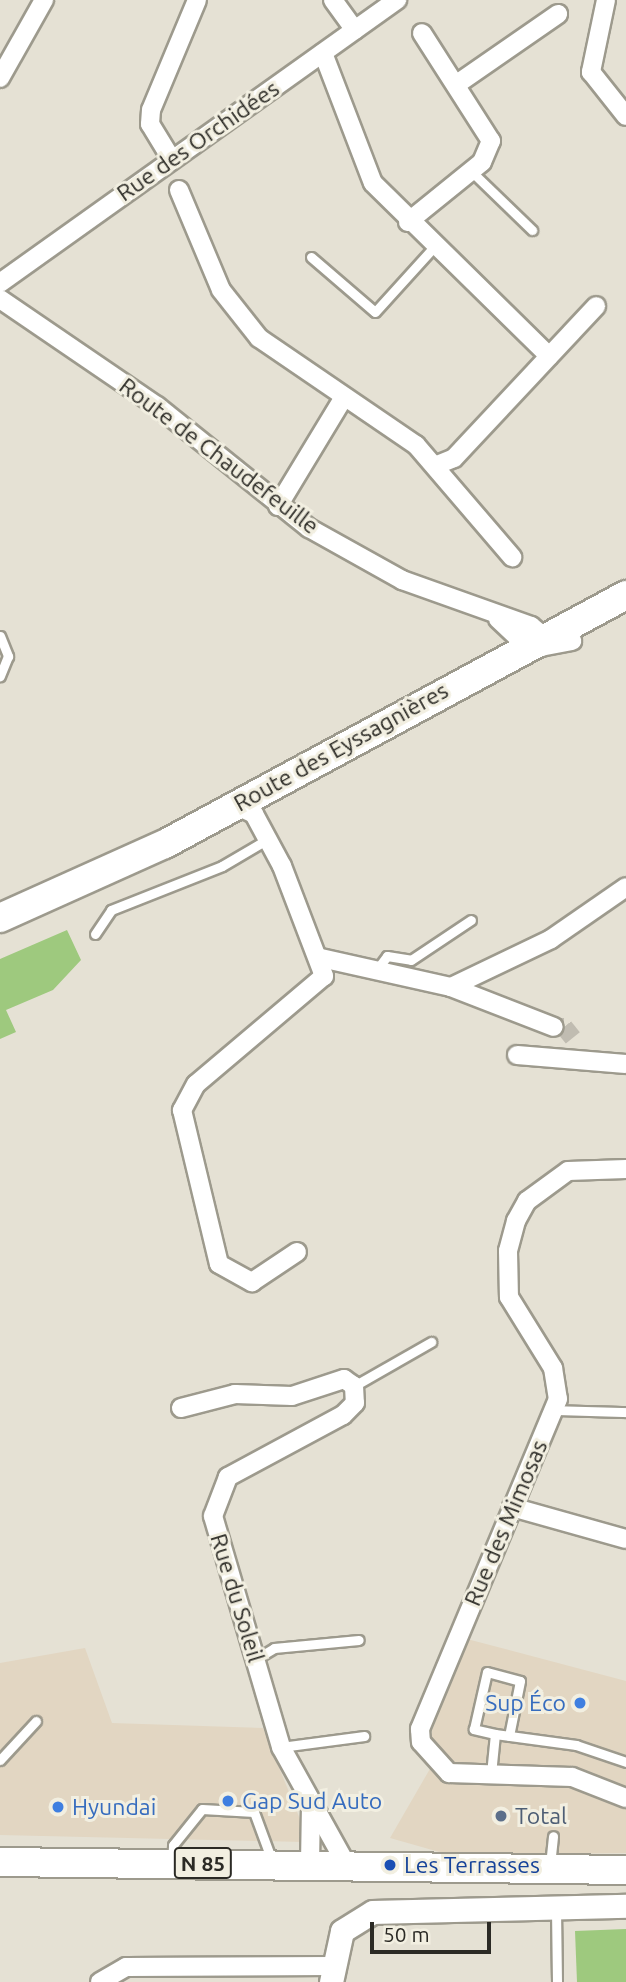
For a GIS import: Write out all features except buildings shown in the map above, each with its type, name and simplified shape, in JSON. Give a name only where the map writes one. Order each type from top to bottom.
[{"type":"main road","name":"Route des Eyssagnières","points":[[0,918],[54,897],[138,873],[245,810],[355,738],[626,595]]},
{"type":"main road","name":"Route des Eyssagnières","points":[[245,810],[572,642],[626,611]]},
{"type":"main road","name":"N 85","points":[[551,1855],[594,1870],[626,1870]]},
{"type":"main road","name":"N 85","points":[[0,1862],[406,1864],[551,1855],[626,1856]]},
{"type":"street","points":[[0,78],[44,0]]},
{"type":"street","points":[[172,160],[149,124],[151,110],[197,0]]},
{"type":"street","points":[[333,0],[355,30]]},
{"type":"street","name":"Rue des Orchidées","points":[[0,283],[397,0]]},
{"type":"street","points":[[606,0],[591,72],[626,116]]},
{"type":"street","points":[[457,84],[558,14]]},
{"type":"street","points":[[408,222],[470,169],[482,162],[491,141],[422,33]]},
{"type":"street","points":[[323,53],[354,146],[373,183],[408,222],[549,356]]},
{"type":"street","points":[[179,190],[211,268],[244,319],[298,370],[386,421],[437,465],[512,558]]},
{"type":"street","name":"Route de Chaudefeuille","points":[[0,299],[157,405],[278,506],[401,580],[519,620],[535,644]]},
{"type":"street","points":[[437,465],[454,458],[596,306]]},
{"type":"street","points":[[278,506],[344,397]]},
{"type":"street","points":[[447,706],[535,644],[572,642]]},
{"type":"street","points":[[245,810],[268,839],[321,958],[319,985],[196,1084],[182,1110],[219,1264],[252,1282],[298,1252]]},
{"type":"street","points":[[451,987],[551,939],[626,887]]},
{"type":"street","points":[[321,958],[451,987],[554,1027]]},
{"type":"street","points":[[559,1055],[572,1040]]},
{"type":"street","points":[[517,1055],[559,1055],[626,1064]]},
{"type":"street","name":"Rue des Mimosas","points":[[626,1169],[568,1171],[527,1201],[516,1221],[508,1251],[509,1297],[558,1381],[553,1410],[420,1729],[421,1742],[449,1773],[572,1777],[626,1798]]},
{"type":"street","points":[[181,1408],[235,1394],[292,1396],[344,1379],[354,1386]]},
{"type":"street","name":"Rue du Soleil","points":[[346,1864],[342,1847],[311,1805],[281,1747],[256,1659],[216,1537],[215,1500],[228,1477],[343,1415],[355,1403],[354,1386]]},
{"type":"street","points":[[512,1507],[626,1539]]},
{"type":"street","name":"Rue du Soleil","points":[[310,1863],[311,1805]]},
{"type":"street","points":[[594,1870],[626,1863]]},
{"type":"street","points":[[100,1982],[126,1967],[332,1974],[342,1931],[373,1912],[626,1906]]},
{"type":"lane","points":[[470,169],[532,230]]},
{"type":"lane","points":[[311,257],[375,312],[434,247]]},
{"type":"lane","points":[[0,636],[8,656],[0,676]]},
{"type":"lane","points":[[95,934],[111,910],[222,866],[268,839]]},
{"type":"lane","points":[[375,972],[387,956],[411,960],[471,919]]},
{"type":"lane","points":[[354,1386],[431,1342]]},
{"type":"lane","points":[[553,1410],[626,1412]]},
{"type":"lane","points":[[256,1659],[274,1648],[359,1640]]},
{"type":"lane","points":[[509,1736],[520,1681],[487,1672],[474,1729],[495,1734],[509,1736],[576,1745],[626,1762]]},
{"type":"lane","points":[[0,1760],[36,1721]]},
{"type":"lane","points":[[491,1776],[495,1734]]},
{"type":"lane","points":[[281,1747],[364,1736]]},
{"type":"lane","points":[[172,1863],[173,1845],[202,1809],[254,1812],[272,1863]]},
{"type":"lane","points":[[556,1908],[557,1982]]},
{"type":"shaded area","points":[[467,1639],[626,1681],[626,1853],[450,1855],[390,1838],[431,1767],[432,1731]]},
{"type":"shaded area","points":[[85,1648],[112,1723],[263,1728],[302,1824],[303,1842],[0,1835],[0,1663]]},
{"type":"green space","points":[[67,930],[81,960],[53,990],[6,1010],[16,1032],[0,1039],[0,959]]},
{"type":"green space","points":[[626,1929],[626,1982],[577,1982],[575,1931]]},
{"type":"tunnel","points":[[554,1027],[564,1027],[573,1038]]},
{"type":"place","name":"Sup Éco","points":[[580,1703]]},
{"type":"place","name":"Gap Sud Auto","points":[[228,1801]]},
{"type":"place","name":"Hyundai","points":[[58,1807]]},
{"type":"place","name":"Total","points":[[501,1816]]},
{"type":"place","name":"Les Terrasses","points":[[390,1865]]}]
